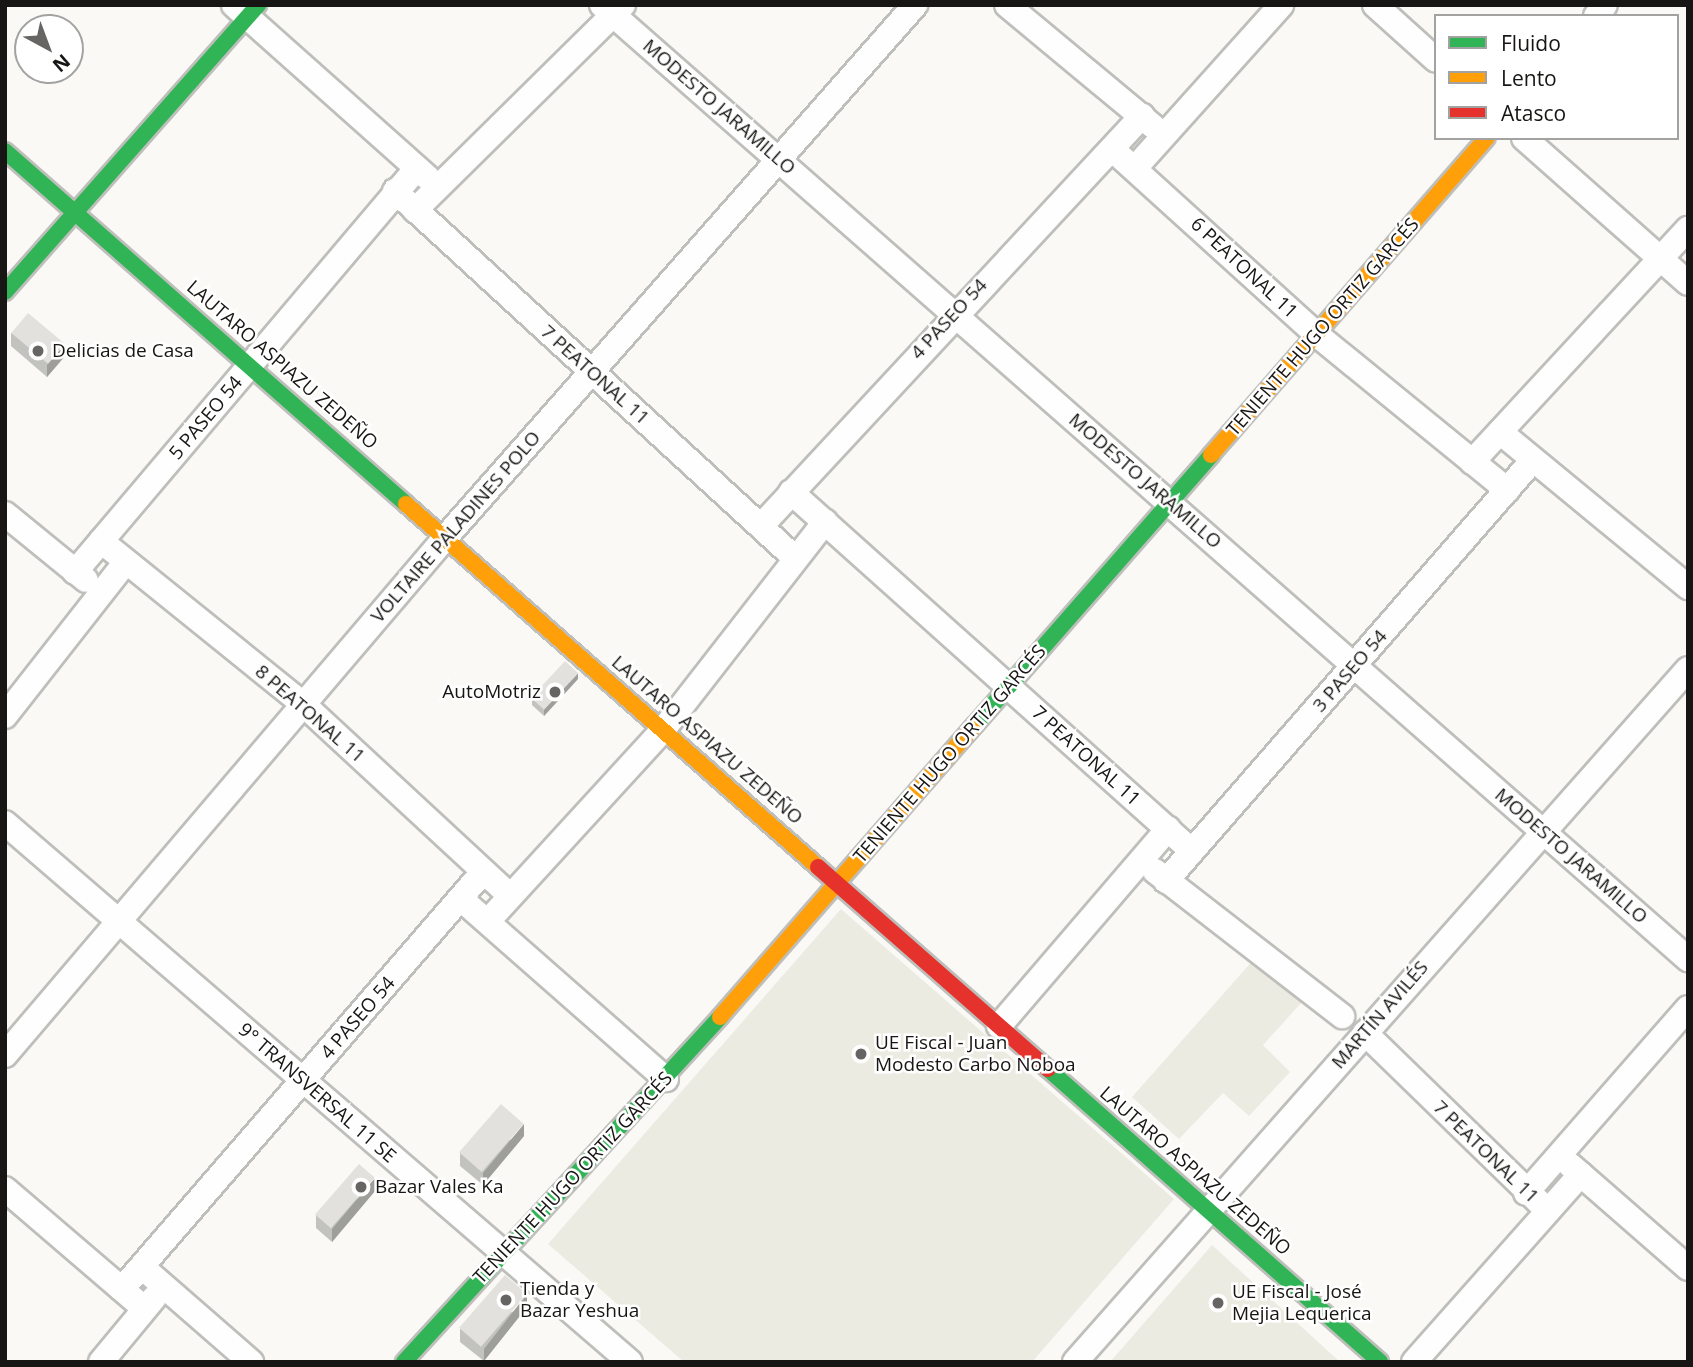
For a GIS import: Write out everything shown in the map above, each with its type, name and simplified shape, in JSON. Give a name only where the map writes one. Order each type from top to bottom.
[{"type":"street","name":"VOLTAIRE PALADINES POLO","points":[[5,1055],[445,538],[915,5]]},
{"type":"street","points":[[1007,5],[1163,136]]},
{"type":"street","points":[[1135,168],[1281,5]]},
{"type":"street","points":[[1375,5],[1434,58]]},
{"type":"street","points":[[5,292],[247,9],[438,186]]},
{"type":"street","name":"MODESTO JARAMILLO","points":[[613,9],[1688,959]]},
{"type":"street","points":[[415,210],[613,9]]},
{"type":"street","name":"4 PASEO 54","points":[[761,526],[954,312],[1142,116]]},
{"type":"street","name":"TENIENTE HUGO ORTIZ GARCÉS","points":[[404,1362],[666,1079],[1485,140]]},
{"type":"street","points":[[1526,140],[1688,283]]},
{"type":"street","name":"6 PEATONAL 11","points":[[1112,149],[1316,334],[1507,490]]},
{"type":"street","name":"LAUTARO ASPIAZU ZEDEÑO","points":[[5,151],[1380,1362]]},
{"type":"street","name":"5 PASEO 54","points":[[75,572],[417,167]]},
{"type":"street","name":"7 PEATONAL 11","points":[[395,191],[795,558]]},
{"type":"street","points":[[1472,462],[1688,229]]},
{"type":"street","points":[[1500,432],[1688,587]]},
{"type":"street","name":"3 PASEO 54","points":[[1166,881],[1532,461]]},
{"type":"street","name":"7 PEATONAL 11","points":[[791,492],[1192,851]]},
{"type":"street","points":[[5,514],[99,591]]},
{"type":"street","points":[[488,921],[663,730],[825,522]]},
{"type":"street","name":"8 PEATONAL 11","points":[[101,541],[303,704],[510,896]]},
{"type":"street","points":[[5,716],[99,591],[125,563]]},
{"type":"street","name":"MARTÍN AVILÉS","points":[[1075,1362],[1541,829],[1688,669]]},
{"type":"street","name":"9° TRANSVERSAL 11 SE","points":[[5,823],[302,1082],[630,1362]]},
{"type":"street","points":[[999,1026],[1168,829]]},
{"type":"street","points":[[1142,859],[1166,881],[1342,1016]]},
{"type":"street","name":"4 PASEO 54","points":[[122,1289],[483,872]]},
{"type":"street","points":[[461,899],[666,1079]]},
{"type":"street","points":[[1526,1193],[1688,1008]]},
{"type":"street","name":"7 PEATONAL 11","points":[[1365,1033],[1548,1212]]},
{"type":"street","points":[[1559,1155],[1688,1268]]},
{"type":"street","points":[[1414,1362],[1581,1174]]},
{"type":"street","points":[[5,1189],[145,1308]]},
{"type":"street","points":[[142,1267],[251,1362]]},
{"type":"street","points":[[100,1362],[165,1287]]},
{"type":"shaded area","name":"UE Fiscal - Juan Modesto Carbo Noboa","points":[[841,909],[1174,1199],[1032,1362],[684,1362],[548,1244]]},
{"type":"shaded area","points":[[1255,958],[1304,1000],[1263,1045],[1290,1072],[1249,1116],[1223,1093],[1179,1139],[1132,1097]]},
{"type":"shaded area","name":"UE Fiscal - José Mejia Lequerica","points":[[1212,1245],[1340,1362],[1110,1362]]},
{"type":"building","points":[[28,313],[65,344],[48,364],[11,333]]},
{"type":"building","name":"AutoMotriz","points":[[565,661],[578,673],[544,710],[531,698]]},
{"type":"building","points":[[501,1104],[524,1124],[482,1172],[459,1152]]},
{"type":"building","points":[[359,1164],[375,1178],[331,1228],[315,1215]]},
{"type":"building","points":[[505,1275],[527,1294],[481,1347],[459,1328]]},
{"type":"traffic: fast","points":[[5,292],[258,5]]},
{"type":"traffic: fast","points":[[5,151],[406,504]]},
{"type":"traffic: fast","points":[[975,725],[1211,455]]},
{"type":"traffic: fast","points":[[404,1362],[720,1017]]},
{"type":"traffic: fast","points":[[1048,1069],[1380,1362]]},
{"type":"traffic: slow","points":[[1211,455],[1485,140]]},
{"type":"traffic: slow","points":[[406,504],[818,867]]},
{"type":"traffic: slow","points":[[720,1017],[975,725]]},
{"type":"traffic: jam","points":[[818,867],[1048,1069]]},
{"type":"place","name":"Delicias de Casa","points":[[38,351]]},
{"type":"place","name":"AutoMotriz","points":[[555,692]]},
{"type":"place","name":"UE Fiscal - Juan Modesto Carbo Noboa","points":[[861,1054]]},
{"type":"place","name":"Bazar Vales Ka","points":[[361,1187]]},
{"type":"place","name":"Tienda y Bazar Yeshua","points":[[506,1300]]},
{"type":"place","name":"UE Fiscal - José Mejia Lequerica","points":[[1218,1303]]}]
